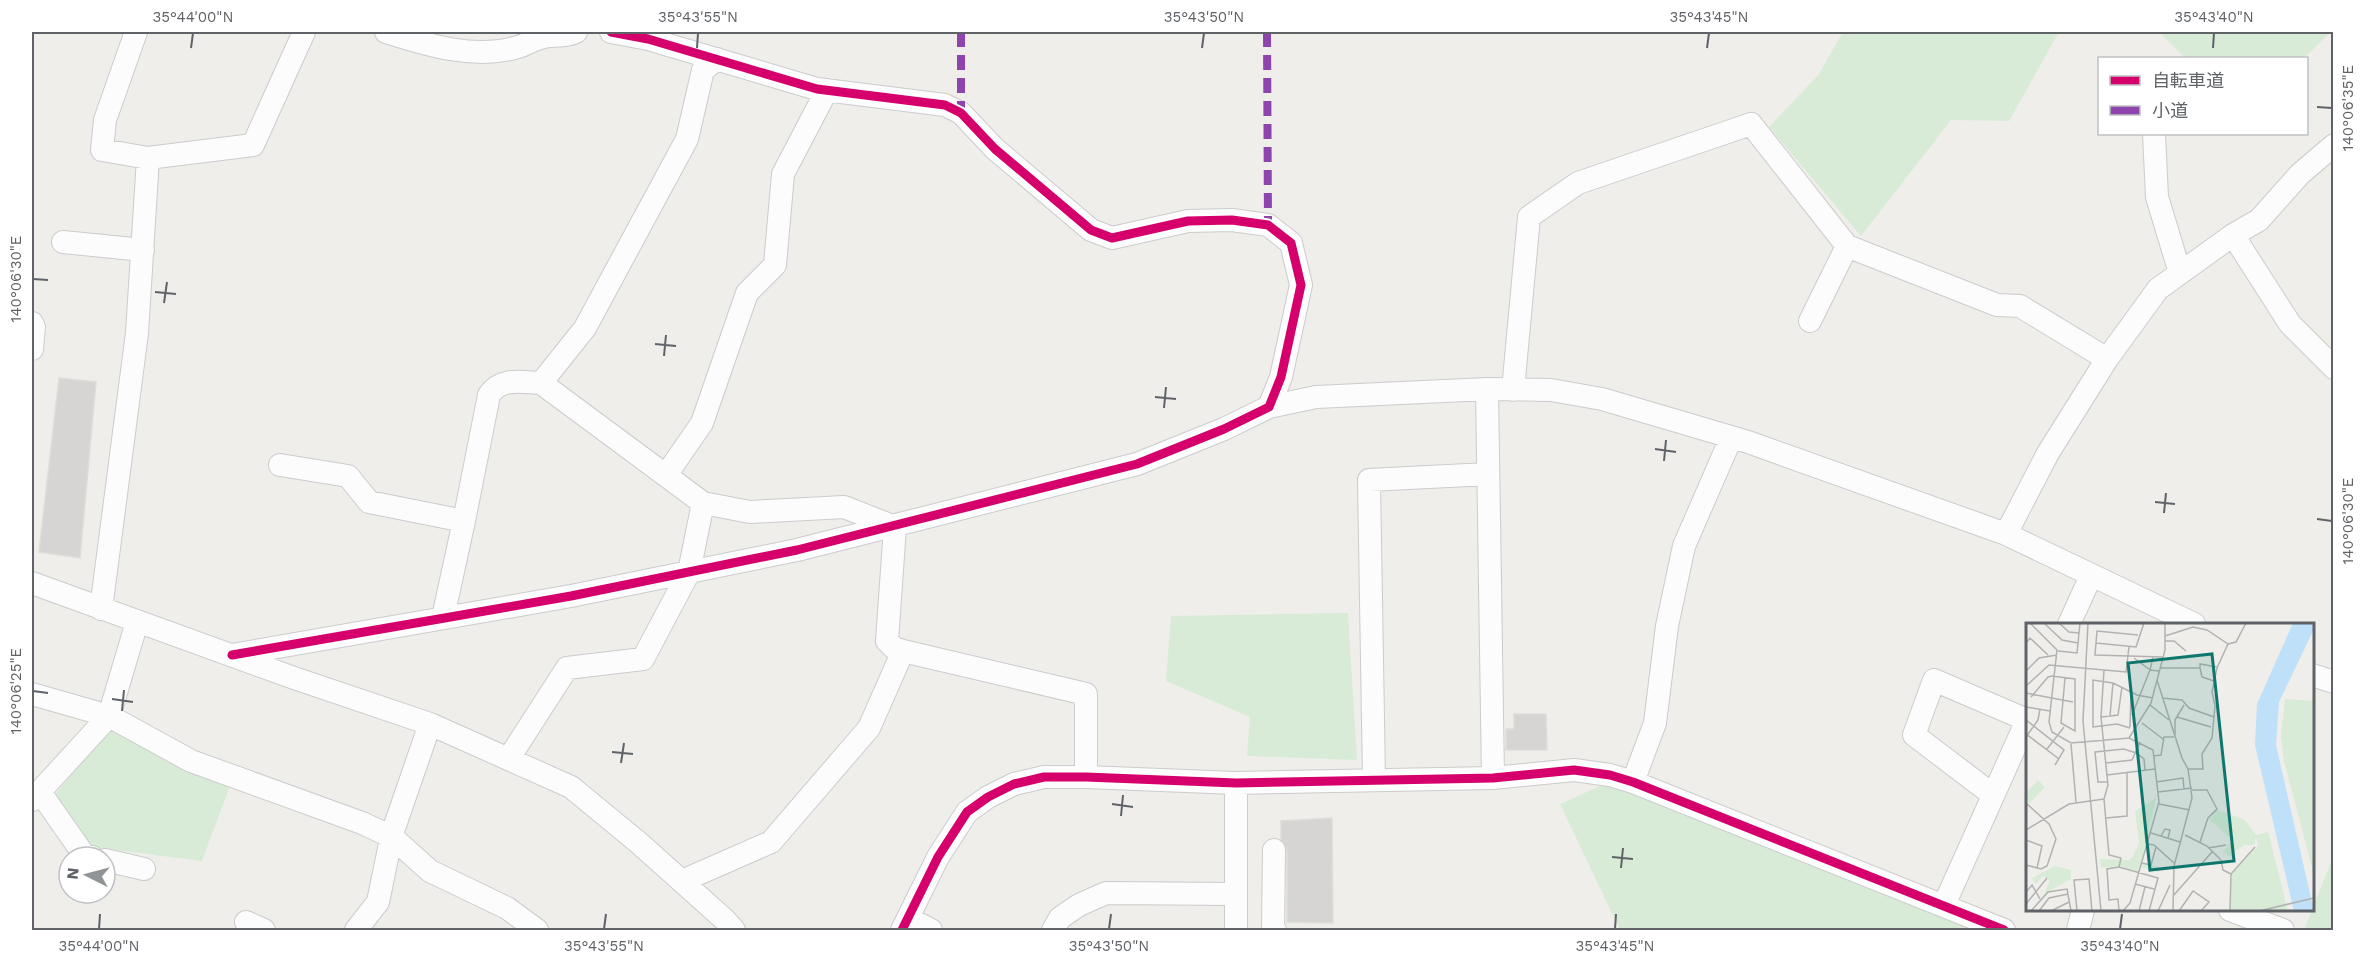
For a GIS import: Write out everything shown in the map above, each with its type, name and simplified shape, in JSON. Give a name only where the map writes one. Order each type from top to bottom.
[{"type":"street","points":[[136,32],[105,120],[102,150],[148,158],[253,145],[304,32]]},
{"type":"street","points":[[386,32],[433,47],[491,52],[519,47],[540,38],[567,36],[576,32]]},
{"type":"street","points":[[611,32],[648,39],[827,90],[945,105],[961,113],[995,149],[1091,230],[1112,238],[1188,221],[1232,220],[1268,225],[1291,243],[1301,285],[1281,377],[1269,407]]},
{"type":"street","points":[[541,383],[585,328],[687,140],[703,70],[717,59]]},
{"type":"street","points":[[666,476],[702,423],[747,293],[775,265],[783,174],[827,90]]},
{"type":"street","points":[[1514,390],[1529,217],[1578,183],[1751,124],[1847,246],[1996,305],[2020,306],[2107,359]]},
{"type":"street","points":[[2154,135],[2157,197],[2180,273]]},
{"type":"street","points":[[2006,534],[2048,453],[2107,359],[2158,289],[2259,220],[2300,174],[2334,145]]},
{"type":"street","points":[[101,609],[137,333],[148,158]]},
{"type":"street","points":[[2233,236],[2290,324],[2334,368]]},
{"type":"street","points":[[63,242],[143,250]]},
{"type":"street","points":[[1810,321],[1847,246]]},
{"type":"street","points":[[32,323],[34,327],[32,349]]},
{"type":"street","points":[[443,617],[489,395],[494,387],[506,382],[541,383],[704,503],[750,512],[844,507],[895,526]]},
{"type":"street","points":[[1487,389],[1493,778]]},
{"type":"street","points":[[232,655],[571,596],[797,550],[1137,464],[1224,429],[1269,407],[1316,397],[1487,389],[1551,390],[1602,399],[1749,442],[2006,534],[2192,623]]},
{"type":"street","points":[[1633,782],[1655,723],[1667,626],[1684,546],[1731,438]]},
{"type":"street","points":[[280,465],[348,476],[369,502],[464,521]]},
{"type":"street","points":[[1374,780],[1369,480],[1488,474]]},
{"type":"street","points":[[509,758],[567,668],[644,659],[689,572],[704,503]]},
{"type":"street","points":[[895,526],[887,641],[894,648],[903,651],[1086,694],[1086,777]]},
{"type":"street","points":[[2069,623],[2091,576]]},
{"type":"street","points":[[32,583],[294,678],[430,724],[571,788],[682,881],[734,930]]},
{"type":"street","points":[[76,845],[36,796],[109,716],[137,622]]},
{"type":"street","points":[[682,881],[771,842],[869,728],[903,651]]},
{"type":"street","points":[[1993,795],[1914,735],[1935,680],[2026,719]]},
{"type":"street","points":[[32,694],[109,716],[191,761],[362,823],[392,837],[430,871],[507,908],[537,930]]},
{"type":"street","points":[[1944,905],[2026,721]]},
{"type":"street","points":[[356,930],[378,902],[392,837],[430,724]]},
{"type":"street","points":[[931,930],[905,924],[938,857],[967,812],[1014,783],[1044,777],[1236,783],[1493,778],[1574,770],[1610,775],[1633,782],[2004,930]]},
{"type":"street","points":[[1236,783],[1236,930]]},
{"type":"street","points":[[1274,850],[1273,929],[1275,930]]},
{"type":"street","points":[[117,863],[144,869]]},
{"type":"street","points":[[1053,930],[1060,918],[1079,905],[1106,894],[1235,894]]},
{"type":"street","points":[[2078,930],[2083,911]]},
{"type":"street","points":[[2235,911],[2283,930]]},
{"type":"green space","points":[[1843,32],[2059,32],[2009,121],[1951,120],[1861,236],[1769,127],[1819,74]]},
{"type":"green space","points":[[2159,32],[2331,32],[2305,57],[2184,57]]},
{"type":"green space","points":[[1348,613],[1357,760],[1247,756],[1250,717],[1166,681],[1171,616]]},
{"type":"green space","points":[[111,726],[231,783],[202,861],[117,850],[117,845],[91,845],[55,795]]},
{"type":"green space","points":[[1605,784],[1976,930],[1620,930],[1560,804]]},
{"type":"green space","points":[[2333,857],[2333,930],[2304,930],[2312,911],[2314,911],[2314,905]]},
{"type":"building","points":[[59,378],[96,382],[80,558],[39,552]]},
{"type":"building","points":[[1514,714],[1546,714],[1547,750],[1506,750],[1506,729],[1514,729]]},
{"type":"building","points":[[1332,818],[1333,923],[1287,922],[1287,850],[1281,839],[1281,821]]},
{"type":"marked path","points":[[961,32],[961,113]]},
{"type":"marked path","points":[[1267,32],[1268,225]]},
{"type":"cycle path","points":[[232,655],[571,596],[797,550],[1137,464],[1224,429],[1269,407],[1281,377],[1301,285],[1291,243],[1268,225],[1232,220],[1188,221],[1112,238],[1091,230],[995,149],[961,113],[945,105],[817,89],[648,39],[611,32]]},
{"type":"cycle path","points":[[902,930],[938,857],[967,812],[988,797],[1014,784],[1044,777],[1236,783],[1493,778],[1574,770],[1610,775],[1633,782],[2004,930]]}]
